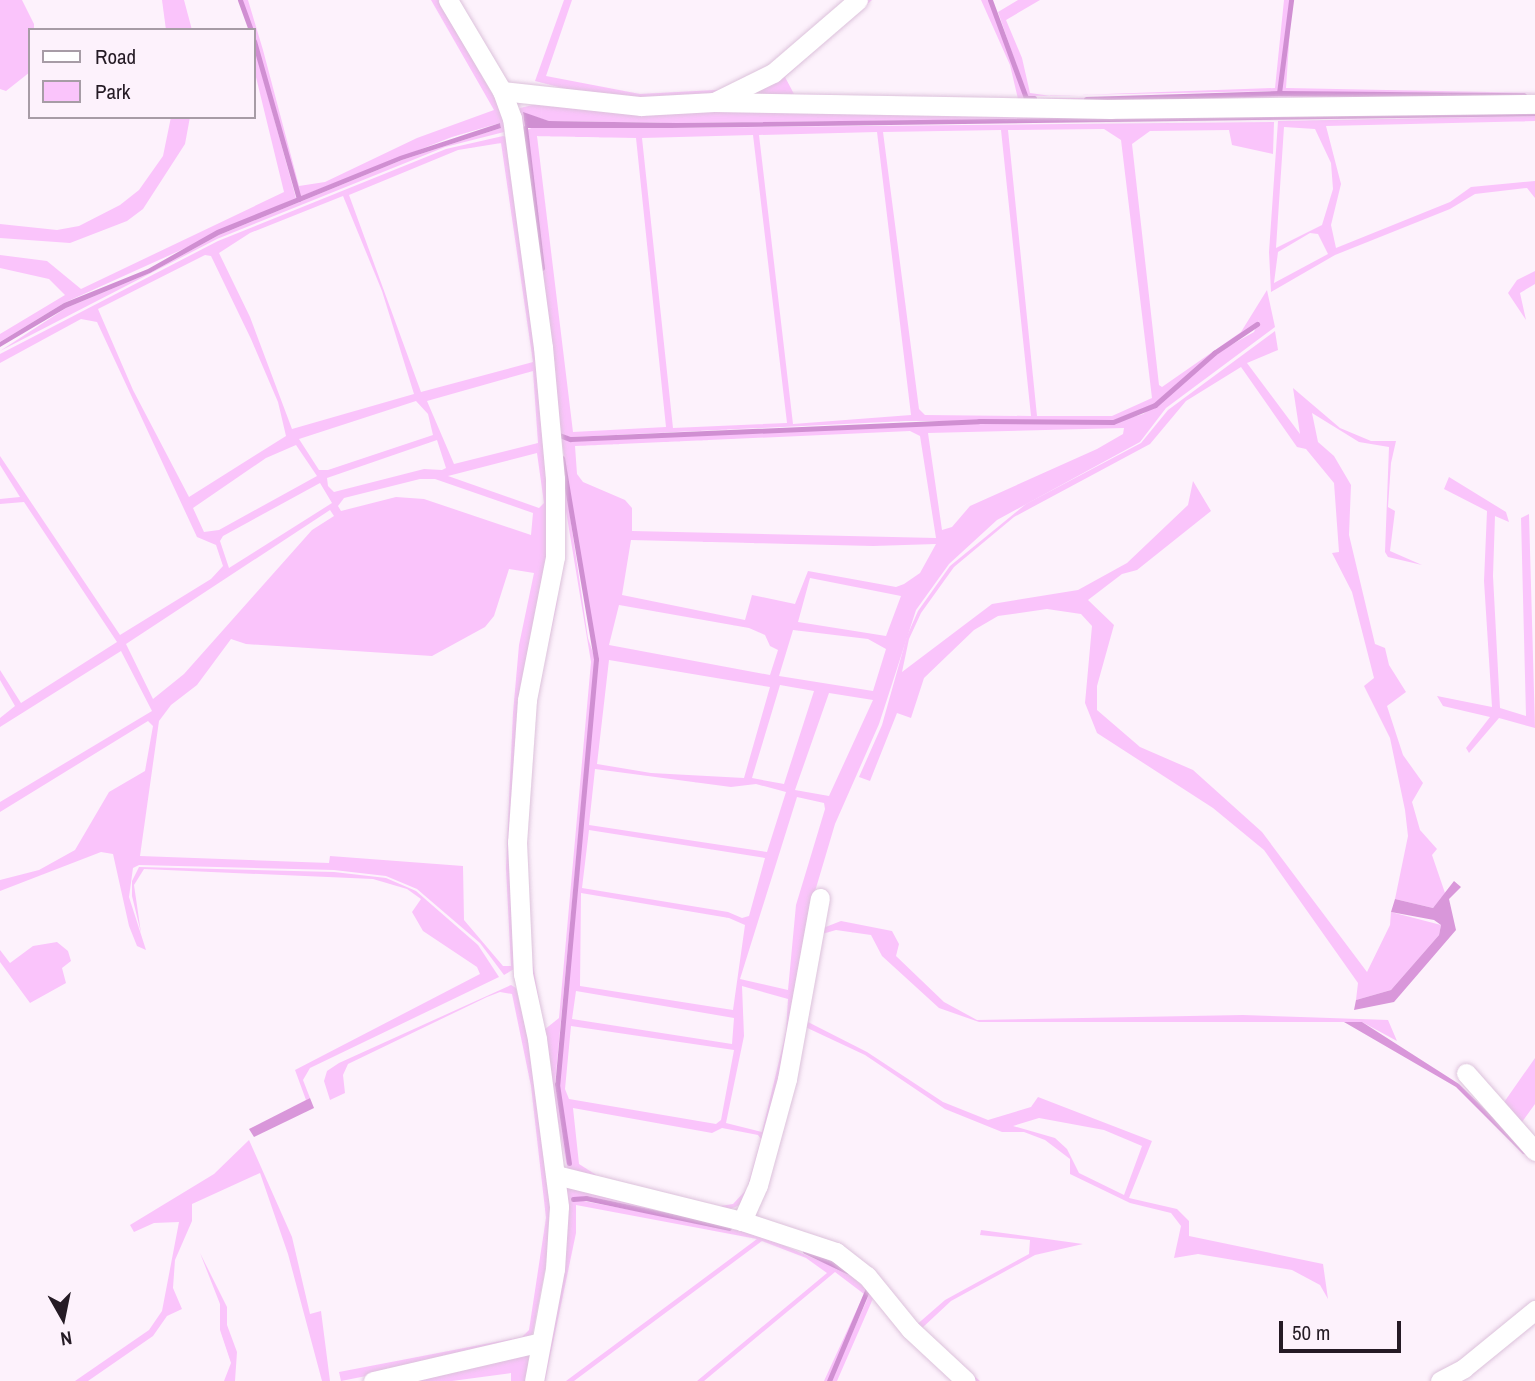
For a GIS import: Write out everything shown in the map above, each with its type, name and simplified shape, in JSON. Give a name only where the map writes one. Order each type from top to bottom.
[{"type":"street","points":[[449,0],[502,91],[512,118],[528,221],[555,479],[555,557],[531,675],[522,753],[516,895],[523,974],[537,1039],[556,1175],[559,1240],[538,1343],[534,1381]]},
{"type":"street","points":[[714,102],[774,74],[858,0]]},
{"type":"street","points":[[502,91],[641,106],[714,102],[1111,109],[1535,104]]},
{"type":"street","points":[[742,1222],[758,1185],[787,1079],[820,898]]},
{"type":"street","points":[[1466,1073],[1535,1151]]},
{"type":"street","points":[[556,1175],[742,1222],[836,1252],[853,1264],[910,1329],[966,1381]]},
{"type":"street","points":[[1440,1381],[1464,1368],[1535,1310]]},
{"type":"street","points":[[373,1381],[538,1343]]},
{"type":"green space","points":[[0,0],[22,0],[34,24],[34,28],[28,28],[28,74],[6,91],[0,89]]},
{"type":"green space","points":[[162,0],[184,0],[191,28],[166,28]]},
{"type":"green space","points":[[242,0],[248,0],[263,50],[299,186],[325,182],[417,138],[494,110],[431,0],[438,0],[497,102],[508,131],[445,147],[217,239],[0,351],[66,308],[150,273],[219,235],[402,160],[501,128],[500,123],[452,137],[299,197],[256,48],[256,28],[250,28]]},
{"type":"green space","points":[[564,0],[572,0],[546,76],[640,94],[734,89],[664,102],[582,93],[535,81]]},
{"type":"green space","points":[[864,0],[872,0],[785,77],[794,94],[1018,99],[1010,65],[981,0],[989,0],[1025,99],[1279,94],[1535,99],[1278,97],[1055,105],[826,103],[752,97],[752,92],[810,53]]},
{"type":"green space","points":[[1018,0],[1040,0],[1006,20],[1022,58],[1030,93],[1048,96],[1027,96],[998,12]]},
{"type":"green space","points":[[1284,0],[1290,0],[1278,91],[1081,95],[1275,88]]},
{"type":"green space","points":[[1292,0],[1286,88],[1535,93],[1281,92]]},
{"type":"green space","points":[[256,53],[296,198],[64,303],[0,342],[0,334],[65,295],[49,279],[0,268],[0,255],[47,261],[81,289],[284,192],[256,77]]},
{"type":"green space","points":[[541,103],[640,112],[1535,109],[1535,112],[1408,115],[677,123],[549,121],[523,113],[558,435],[588,638],[595,659],[555,1084],[569,1164],[558,1084],[597,659],[561,436],[570,440],[791,432],[906,424],[1113,423],[1143,414],[1155,406],[1215,354],[1254,332],[1259,320],[1252,330],[1214,352],[1154,404],[1112,421],[906,421],[571,437],[560,434],[527,130],[538,125],[671,128],[1274,122],[1273,154],[1232,145],[1229,130],[1150,131],[1132,144],[1159,385],[1162,387],[1241,332],[1267,290],[1275,327],[1166,408],[1140,442],[997,520],[949,564],[916,610],[879,724],[835,824],[808,915],[793,1031],[755,1183],[742,1204],[724,1212],[653,1199],[568,1172],[529,976],[521,897],[527,750],[537,673],[561,561],[562,506],[536,240],[518,122],[520,108]],"holes":[[[1104,129],[1121,140],[1152,398],[1112,416],[1037,416],[1008,130]],[[1001,130],[1031,416],[925,415],[919,409],[883,132]],[[877,132],[911,415],[793,424],[759,135]],[[753,135],[787,423],[673,428],[642,138]],[[537,136],[636,138],[666,427],[573,432]],[[1124,428],[1123,434],[1097,449],[970,506],[952,527],[942,530],[928,433]],[[910,431],[920,436],[936,538],[632,531],[632,508],[625,500],[583,482],[577,474],[575,446]],[[566,511],[591,662],[559,1018],[544,1030],[525,916],[526,828],[537,696],[557,604]],[[631,540],[873,546],[936,544],[920,573],[896,587],[808,571],[795,604],[752,595],[745,620],[622,595]],[[810,578],[901,596],[886,636],[798,622]],[[619,605],[749,628],[765,635],[770,646],[778,650],[770,675],[609,645]],[[793,630],[868,639],[886,649],[873,691],[779,676]],[[609,660],[770,687],[744,778],[651,773],[597,764]],[[780,685],[814,691],[784,784],[752,778]],[[829,693],[873,700],[829,796],[795,790]],[[595,769],[731,787],[756,784],[786,792],[767,852],[589,825]],[[797,797],[824,803],[825,809],[796,905],[788,990],[740,979]],[[589,830],[765,858],[749,916],[742,918],[728,912],[582,888]],[[581,893],[729,918],[745,925],[733,1010],[580,986]],[[742,986],[788,999],[786,1032],[762,1132],[726,1123],[744,1036]],[[576,991],[734,1018],[732,1044],[572,1019]],[[571,1026],[734,1050],[721,1120],[716,1124],[569,1099],[565,1089]],[[573,1108],[712,1133],[722,1128],[758,1135],[761,1139],[747,1189],[733,1204],[714,1207],[655,1195],[601,1178],[579,1164]]]},
{"type":"green space","points":[[1535,116],[1535,121],[1326,126],[1341,184],[1331,225],[1336,248],[1450,202],[1471,187],[1535,181],[1535,198],[1527,188],[1475,194],[1450,209],[1335,255],[1271,292],[1269,252],[1278,121]],"holes":[[[1284,127],[1315,129],[1331,163],[1333,189],[1322,225],[1276,248]],[[1310,233],[1318,234],[1328,254],[1274,283],[1278,252]]]},
{"type":"green space","points":[[171,119],[190,119],[185,144],[143,209],[127,221],[70,243],[0,238],[0,224],[57,230],[79,226],[120,205],[139,190],[163,156]]},
{"type":"green space","points":[[503,136],[510,138],[549,474],[548,562],[510,877],[514,969],[504,975],[480,943],[417,889],[386,876],[334,870],[139,865],[133,868],[129,897],[146,950],[137,946],[129,926],[113,854],[101,852],[0,891],[0,880],[39,870],[75,850],[109,792],[145,771],[153,726],[148,721],[0,812],[0,802],[152,711],[121,651],[0,727],[0,718],[15,706],[0,680],[0,670],[21,703],[117,642],[24,502],[0,504],[0,499],[20,497],[0,465],[0,456],[120,635],[211,579],[223,566],[216,545],[197,537],[97,322],[81,319],[0,363],[0,354],[218,241],[446,149]],"holes":[[[501,143],[533,362],[421,392],[349,195],[458,150]],[[343,196],[382,291],[414,394],[292,429],[250,317],[219,253],[250,233]],[[205,255],[211,256],[251,339],[278,402],[286,436],[189,497],[133,390],[98,309]],[[533,371],[538,443],[454,464],[427,401]],[[416,401],[428,414],[433,435],[328,470],[319,470],[299,439]],[[437,440],[446,468],[424,469],[334,492],[328,486],[327,478]],[[296,445],[317,476],[219,530],[204,532],[193,508],[266,458]],[[537,453],[544,503],[539,508],[448,476]],[[420,479],[435,479],[533,513],[531,535],[424,499],[396,497],[341,511],[338,506],[344,498]],[[320,483],[332,503],[229,568],[220,541],[223,536]],[[330,510],[334,516],[312,530],[184,674],[153,699],[126,644]],[[509,569],[534,573],[519,645],[513,713],[506,868],[511,966],[503,966],[464,920],[463,866],[330,856],[329,863],[140,856],[159,721],[171,705],[197,685],[231,639],[246,644],[432,656],[485,627],[494,616]]]},
{"type":"green space","points":[[1535,271],[1535,284],[1520,293],[1526,320],[1508,293],[1517,280]]},
{"type":"green space","points":[[1275,331],[1278,350],[1247,363],[1300,434],[1293,388],[1340,428],[1371,441],[1396,441],[1391,463],[1388,507],[1395,511],[1390,551],[1422,565],[1388,557],[1385,552],[1389,447],[1359,442],[1312,413],[1318,442],[1334,456],[1351,485],[1349,535],[1375,644],[1385,648],[1389,665],[1406,692],[1387,706],[1403,755],[1423,783],[1412,802],[1420,830],[1437,849],[1432,855],[1445,893],[1433,908],[1395,899],[1408,836],[1405,810],[1390,738],[1364,686],[1374,678],[1352,592],[1332,553],[1339,552],[1334,483],[1306,449],[1297,447],[1241,367],[1186,401],[1150,444],[1014,517],[954,567],[921,613],[909,639],[902,672],[992,604],[1078,590],[1127,563],[1188,505],[1193,481],[1211,511],[1137,570],[1122,574],[1088,600],[1114,625],[1097,686],[1097,710],[1140,747],[1193,770],[1262,832],[1367,972],[1390,925],[1391,912],[1441,925],[1439,935],[1391,990],[1356,1000],[1358,983],[1264,850],[1213,808],[1097,733],[1085,703],[1092,626],[1081,614],[1047,609],[998,616],[974,630],[924,678],[911,718],[897,713],[870,781],[859,777],[882,725],[907,636],[918,611],[950,566],[1026,504],[1141,443],[1168,410]]},
{"type":"green space","points":[[1449,477],[1506,512],[1509,522],[1495,516],[1493,576],[1500,708],[1526,716],[1521,518],[1529,514],[1535,728],[1499,718],[1469,753],[1466,748],[1490,717],[1443,706],[1437,696],[1492,707],[1484,581],[1487,511],[1444,489]]},
{"type":"green space","points":[[139,867],[334,872],[386,878],[416,891],[478,945],[499,977],[310,1068],[303,1080],[310,1098],[306,1100],[295,1070],[480,974],[477,967],[423,931],[412,912],[421,899],[407,889],[373,879],[144,869],[134,885],[141,933],[132,896],[132,881]]},
{"type":"green space","points":[[841,921],[892,931],[899,944],[896,956],[944,1002],[977,1020],[1243,1015],[1388,1020],[1397,1041],[1362,1022],[979,1022],[939,1008],[882,956],[871,935],[836,930],[822,934],[808,1022],[867,1052],[943,1102],[988,1120],[1031,1107],[1038,1097],[1152,1141],[1129,1198],[1177,1209],[1189,1221],[1189,1236],[1323,1264],[1328,1299],[1320,1285],[1292,1270],[1198,1254],[1174,1258],[1181,1226],[1171,1213],[1130,1203],[1070,1174],[1070,1159],[1045,1140],[1024,1132],[1002,1132],[945,1109],[865,1055],[801,1025],[823,928]],"holes":[[[1039,1118],[1104,1130],[1142,1146],[1124,1195],[1079,1173],[1067,1149],[1055,1138],[1013,1126]]]},
{"type":"green space","points":[[57,942],[68,951],[71,961],[62,968],[66,983],[30,1003],[0,962],[0,950],[10,963],[33,946]]},
{"type":"green space","points":[[511,985],[516,988],[537,1076],[553,1229],[533,1332],[531,1336],[427,1364],[341,1381],[339,1372],[522,1337],[529,1330],[546,1218],[531,1086],[512,994],[500,992],[487,997],[348,1064],[343,1075],[345,1093],[330,1100],[324,1081],[327,1071],[339,1063]]},
{"type":"green space","points":[[1535,1058],[1535,1104],[1522,1122],[1535,1138],[1500,1108]]},
{"type":"green space","points":[[249,1140],[292,1237],[310,1314],[321,1311],[330,1381],[322,1381],[288,1254],[260,1173],[192,1204],[192,1221],[175,1260],[173,1288],[182,1309],[167,1316],[153,1336],[88,1381],[75,1381],[149,1330],[162,1311],[179,1222],[154,1223],[134,1232],[130,1225],[214,1174]]},
{"type":"green space","points":[[567,1185],[744,1226],[833,1257],[867,1280],[912,1334],[962,1381],[956,1381],[925,1353],[875,1294],[837,1381],[831,1381],[866,1302],[870,1291],[869,1285],[849,1271],[758,1232],[586,1196],[573,1199],[757,1234],[848,1273],[868,1291],[828,1381],[824,1381],[864,1294],[835,1272],[704,1381],[697,1381],[827,1273],[806,1258],[762,1241],[574,1381],[566,1381],[757,1239],[576,1205],[576,1233],[545,1381],[539,1381],[561,1261]]},
{"type":"green space","points":[[981,1230],[1083,1244],[1035,1255],[951,1301],[921,1329],[980,1381],[969,1381],[914,1327],[945,1300],[1029,1254],[1030,1240],[980,1235]]},
{"type":"green space","points":[[200,1253],[227,1307],[227,1325],[237,1352],[235,1381],[224,1381],[231,1363],[220,1330],[220,1304]]},
{"type":"green space","points":[[529,1354],[527,1381],[511,1381],[511,1373],[452,1381],[401,1381]]},
{"type":"shaded area","points":[[523,112],[549,121],[677,123],[1535,112],[1535,116],[525,128]]},
{"type":"shaded area","points":[[500,123],[501,128],[402,160],[219,235],[150,273],[66,308],[0,347],[0,342],[64,303],[148,269],[217,230],[400,156]]},
{"type":"shaded area","points":[[1454,881],[1461,887],[1449,899],[1456,930],[1394,1002],[1354,1010],[1356,1000],[1391,990],[1439,935],[1441,925],[1434,920],[1391,912],[1395,899],[1433,908]]},
{"type":"shaded area","points":[[1344,1022],[1362,1022],[1459,1084],[1531,1155],[1523,1154],[1456,1087]]},
{"type":"shaded area","points":[[310,1098],[314,1108],[254,1137],[249,1129]]},
{"type":"waterway","points":[[240,0],[250,28]]},
{"type":"waterway","points":[[990,0],[1026,98],[1034,98]]},
{"type":"waterway","points":[[1279,93],[1291,0]]},
{"type":"waterway","points":[[256,48],[299,199]]},
{"type":"waterway","points":[[1086,99],[1279,93],[1524,95]]},
{"type":"waterway","points":[[525,128],[542,268]]},
{"type":"waterway","points":[[559,435],[570,439],[979,421],[1113,422],[1155,405],[1214,353],[1257,324]]},
{"type":"waterway","points":[[562,458],[596,659],[557,1084],[569,1163]]},
{"type":"waterway","points":[[573,1199],[586,1198],[729,1228]]},
{"type":"waterway","points":[[805,1251],[847,1271]]},
{"type":"waterway","points":[[829,1381],[868,1288]]}]
